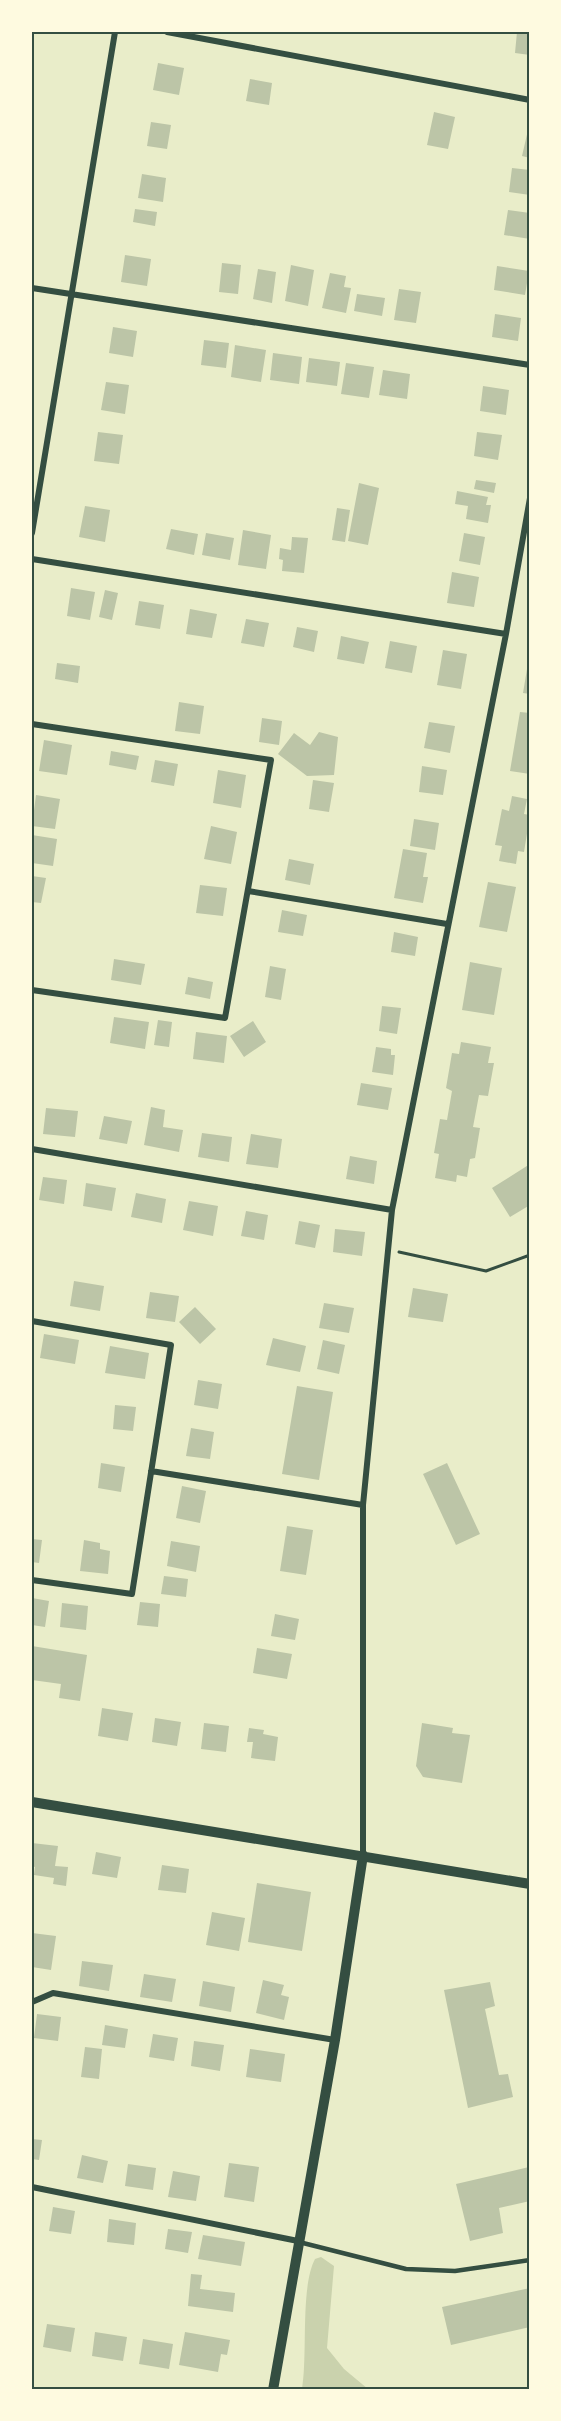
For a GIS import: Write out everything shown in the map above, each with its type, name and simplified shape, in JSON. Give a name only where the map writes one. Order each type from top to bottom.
[{"type":"street","points":[[32,533],[115,32]]},
{"type":"street","points":[[167,32],[530,100]]},
{"type":"street","points":[[32,288],[530,365]]},
{"type":"street","points":[[273,2390],[335,2040],[363,1855],[363,1505],[392,1210],[447,924],[507,634],[530,498]]},
{"type":"street","points":[[32,559],[507,634]]},
{"type":"street","points":[[32,724],[271,760],[225,1018],[32,990]]},
{"type":"street","points":[[248,891],[447,924]]},
{"type":"street","points":[[32,1149],[392,1210]]},
{"type":"street","points":[[32,1321],[171,1345],[132,1594],[32,1580]]},
{"type":"street","points":[[151,1471],[363,1505]]},
{"type":"street","points":[[32,1802],[530,1884]]},
{"type":"street","points":[[32,2002],[53,1994],[335,2040]]},
{"type":"street","points":[[32,2187],[298,2241]]},
{"type":"lane","points":[[298,2241],[406,2269],[455,2271],[530,2260]]},
{"type":"path","points":[[388,1250],[486,1271],[530,1255]]},
{"type":"green space","points":[[321,2257],[334,2266],[327,2348],[344,2369],[368,2389],[302,2389],[307,2287],[315,2259]]},
{"type":"building","points":[[517,32],[530,32],[530,55],[515,53]]},
{"type":"building","points":[[158,63],[184,68],[179,95],[153,90]]},
{"type":"building","points":[[250,79],[272,83],[269,105],[246,101]]},
{"type":"building","points":[[434,112],[455,117],[448,149],[427,145]]},
{"type":"building","points":[[151,122],[171,125],[167,149],[147,146]]},
{"type":"building","points":[[528,130],[530,131],[530,158],[522,156]]},
{"type":"building","points":[[512,168],[530,170],[530,195],[509,192]]},
{"type":"building","points":[[142,174],[166,178],[163,202],[138,198]]},
{"type":"building","points":[[135,209],[157,212],[155,226],[133,222]]},
{"type":"building","points":[[508,210],[530,213],[530,239],[504,235]]},
{"type":"building","points":[[125,255],[151,259],[147,286],[121,282]]},
{"type":"building","points":[[222,263],[241,265],[238,294],[219,292]]},
{"type":"building","points":[[291,265],[314,270],[308,306],[285,301]]},
{"type":"building","points":[[497,266],[529,271],[525,295],[494,290]]},
{"type":"building","points":[[258,269],[276,272],[272,303],[253,299]]},
{"type":"building","points":[[330,273],[346,276],[344,287],[351,288],[346,313],[322,308]]},
{"type":"building","points":[[399,289],[421,292],[416,323],[394,320]]},
{"type":"building","points":[[357,294],[385,298],[382,316],[354,311]]},
{"type":"building","points":[[495,314],[521,318],[518,341],[492,337]]},
{"type":"building","points":[[113,327],[137,331],[133,357],[109,353]]},
{"type":"building","points":[[204,340],[229,343],[226,368],[201,365]]},
{"type":"building","points":[[235,345],[266,350],[261,382],[231,377]]},
{"type":"building","points":[[273,353],[302,357],[299,384],[270,380]]},
{"type":"building","points":[[309,358],[340,362],[337,386],[306,382]]},
{"type":"building","points":[[346,363],[374,367],[369,398],[341,394]]},
{"type":"building","points":[[383,370],[410,374],[407,399],[379,395]]},
{"type":"building","points":[[106,382],[129,385],[125,414],[101,410]]},
{"type":"building","points":[[483,386],[509,390],[506,415],[480,411]]},
{"type":"building","points":[[98,432],[123,435],[119,464],[94,461]]},
{"type":"building","points":[[477,432],[502,435],[498,460],[474,456]]},
{"type":"building","points":[[476,480],[496,483],[494,493],[474,489]]},
{"type":"building","points":[[359,483],[379,488],[368,545],[348,541]]},
{"type":"building","points":[[457,491],[488,497],[486,505],[491,505],[488,523],[466,519],[468,506],[455,504]]},
{"type":"building","points":[[85,506],[110,510],[105,542],[79,537]]},
{"type":"building","points":[[337,508],[350,510],[345,542],[332,540]]},
{"type":"building","points":[[171,529],[198,534],[194,555],[166,549]]},
{"type":"building","points":[[243,530],[271,535],[266,569],[238,565]]},
{"type":"building","points":[[206,533],[234,538],[230,560],[202,555]]},
{"type":"building","points":[[464,533],[485,537],[480,565],[459,561]]},
{"type":"building","points":[[292,537],[308,538],[304,573],[282,571],[283,560],[279,559],[280,548],[291,550]]},
{"type":"building","points":[[452,572],[479,577],[474,607],[447,603]]},
{"type":"building","points":[[71,588],[95,592],[90,620],[67,616]]},
{"type":"building","points":[[105,590],[118,593],[112,620],[99,617]]},
{"type":"building","points":[[139,601],[164,605],[160,629],[135,625]]},
{"type":"building","points":[[190,609],[217,614],[212,638],[186,634]]},
{"type":"building","points":[[246,619],[269,623],[264,647],[241,643]]},
{"type":"building","points":[[297,627],[318,631],[314,652],[293,647]]},
{"type":"building","points":[[341,636],[369,642],[364,664],[337,659]]},
{"type":"building","points":[[390,641],[417,646],[412,673],[385,668]]},
{"type":"building","points":[[443,650],[467,654],[461,689],[437,685]]},
{"type":"building","points":[[57,663],[80,666],[78,683],[55,679]]},
{"type":"building","points":[[528,663],[530,663],[530,694],[523,693]]},
{"type":"building","points":[[179,702],[204,706],[200,734],[175,731]]},
{"type":"building","points":[[520,712],[530,713],[530,774],[510,771]]},
{"type":"building","points":[[262,718],[282,721],[279,745],[259,742]]},
{"type":"building","points":[[429,722],[455,726],[450,753],[424,748]]},
{"type":"building","points":[[319,732],[338,737],[334,775],[307,776],[278,754],[294,733],[310,745]]},
{"type":"building","points":[[44,740],[72,745],[67,775],[39,771]]},
{"type":"building","points":[[111,751],[139,756],[136,770],[109,765]]},
{"type":"building","points":[[155,760],[178,764],[174,786],[151,782]]},
{"type":"building","points":[[422,766],[447,770],[443,795],[419,792]]},
{"type":"building","points":[[218,770],[246,775],[241,808],[213,803]]},
{"type":"building","points":[[313,780],[334,783],[329,812],[309,809]]},
{"type":"building","points":[[36,795],[60,799],[55,829],[32,826]]},
{"type":"building","points":[[512,796],[527,799],[524,814],[530,815],[524,852],[518,851],[516,864],[499,861],[502,846],[495,845],[502,809],[509,811]]},
{"type":"building","points":[[414,819],[439,823],[435,850],[410,846]]},
{"type":"building","points":[[211,826],[237,832],[231,864],[204,859]]},
{"type":"building","points":[[32,835],[57,839],[53,866],[32,863]]},
{"type":"building","points":[[403,849],[427,853],[423,877],[428,877],[423,903],[394,898]]},
{"type":"building","points":[[289,859],[314,864],[310,885],[285,880]]},
{"type":"building","points":[[32,876],[46,878],[41,903],[32,902]]},
{"type":"building","points":[[488,882],[516,887],[507,932],[479,927]]},
{"type":"building","points":[[200,885],[227,888],[223,916],[196,913]]},
{"type":"building","points":[[282,910],[307,915],[303,936],[278,932]]},
{"type":"building","points":[[394,932],[418,937],[415,956],[391,952]]},
{"type":"building","points":[[114,959],[145,964],[141,985],[111,980]]},
{"type":"building","points":[[470,962],[502,968],[494,1015],[462,1010]]},
{"type":"building","points":[[270,966],[286,969],[281,1000],[265,997]]},
{"type":"building","points":[[188,977],[213,982],[210,999],[185,994]]},
{"type":"building","points":[[382,1006],[401,1008],[397,1034],[379,1031]]},
{"type":"building","points":[[114,1017],[149,1022],[145,1049],[110,1043]]},
{"type":"building","points":[[158,1020],[172,1022],[169,1047],[154,1045]]},
{"type":"building","points":[[253,1021],[266,1042],[244,1057],[230,1036]]},
{"type":"building","points":[[196,1032],[227,1036],[224,1063],[193,1059]]},
{"type":"building","points":[[461,1042],[491,1047],[488,1063],[494,1063],[488,1096],[479,1095],[473,1127],[480,1128],[475,1158],[470,1159],[467,1177],[457,1175],[456,1182],[435,1178],[439,1154],[434,1153],[440,1119],[447,1120],[452,1091],[446,1088],[452,1053],[459,1054]]},
{"type":"building","points":[[376,1047],[391,1049],[391,1055],[395,1055],[393,1075],[372,1072]]},
{"type":"building","points":[[361,1083],[392,1088],[388,1110],[357,1105]]},
{"type":"building","points":[[151,1107],[165,1110],[163,1127],[183,1130],[179,1152],[144,1145]]},
{"type":"building","points":[[46,1108],[78,1111],[75,1137],[43,1134]]},
{"type":"building","points":[[104,1116],[132,1121],[127,1144],[99,1139]]},
{"type":"building","points":[[202,1133],[232,1137],[229,1162],[198,1157]]},
{"type":"building","points":[[251,1134],[282,1139],[278,1168],[246,1164]]},
{"type":"building","points":[[350,1156],[377,1161],[374,1184],[346,1179]]},
{"type":"building","points":[[530,1164],[530,1205],[510,1217],[492,1188]]},
{"type":"building","points":[[43,1177],[67,1180],[64,1204],[39,1200]]},
{"type":"building","points":[[86,1183],[116,1188],[112,1211],[83,1206]]},
{"type":"building","points":[[136,1193],[166,1199],[162,1223],[131,1217]]},
{"type":"building","points":[[189,1201],[218,1206],[213,1236],[183,1230]]},
{"type":"building","points":[[246,1211],[268,1215],[264,1240],[241,1236]]},
{"type":"building","points":[[299,1221],[320,1225],[315,1248],[295,1244]]},
{"type":"building","points":[[335,1229],[365,1232],[362,1256],[333,1252]]},
{"type":"building","points":[[74,1281],[104,1286],[100,1311],[70,1306]]},
{"type":"building","points":[[413,1288],[448,1294],[443,1322],[408,1317]]},
{"type":"building","points":[[150,1292],[179,1296],[175,1322],[146,1318]]},
{"type":"building","points":[[324,1303],[354,1308],[349,1333],[319,1328]]},
{"type":"building","points":[[195,1307],[216,1329],[200,1344],[179,1322]]},
{"type":"building","points":[[44,1334],[79,1340],[75,1364],[40,1358]]},
{"type":"building","points":[[273,1338],[306,1346],[300,1372],[266,1365]]},
{"type":"building","points":[[323,1340],[345,1345],[339,1374],[317,1369]]},
{"type":"building","points":[[110,1346],[149,1353],[145,1379],[105,1373]]},
{"type":"building","points":[[198,1380],[222,1384],[218,1409],[194,1405]]},
{"type":"building","points":[[297,1386],[333,1392],[319,1480],[282,1474]]},
{"type":"building","points":[[115,1405],[136,1407],[133,1431],[113,1429]]},
{"type":"building","points":[[191,1428],[214,1432],[210,1459],[186,1456]]},
{"type":"building","points":[[101,1463],[125,1467],[121,1492],[98,1488]]},
{"type":"building","points":[[447,1463],[480,1534],[456,1545],[423,1474]]},
{"type":"building","points":[[182,1486],[206,1491],[200,1523],[176,1518]]},
{"type":"building","points":[[287,1526],[313,1530],[306,1575],[280,1571]]},
{"type":"building","points":[[32,1539],[42,1540],[39,1563],[32,1562]]},
{"type":"building","points":[[84,1540],[100,1543],[100,1549],[110,1551],[108,1574],[80,1571]]},
{"type":"building","points":[[171,1541],[200,1546],[196,1572],[167,1566]]},
{"type":"building","points":[[164,1576],[188,1579],[186,1597],[161,1594]]},
{"type":"building","points":[[32,1598],[49,1601],[45,1627],[32,1625]]},
{"type":"building","points":[[140,1602],[160,1604],[158,1627],[137,1625]]},
{"type":"building","points":[[62,1603],[88,1606],[86,1630],[60,1627]]},
{"type":"building","points":[[275,1614],[299,1619],[295,1640],[271,1636]]},
{"type":"building","points":[[32,1646],[87,1655],[80,1701],[59,1698],[61,1684],[32,1680]]},
{"type":"building","points":[[257,1648],[292,1654],[287,1679],[253,1673]]},
{"type":"building","points":[[102,1708],[133,1713],[128,1741],[98,1736]]},
{"type":"building","points":[[155,1718],[181,1722],[177,1746],[152,1742]]},
{"type":"building","points":[[204,1723],[229,1726],[226,1752],[201,1749]]},
{"type":"building","points":[[422,1723],[453,1728],[452,1733],[470,1735],[462,1783],[423,1777],[416,1766]]},
{"type":"building","points":[[249,1728],[264,1730],[263,1734],[278,1737],[275,1761],[251,1758],[253,1742],[247,1742]]},
{"type":"building","points":[[32,1843],[58,1846],[55,1866],[68,1867],[66,1886],[53,1884],[54,1878],[34,1875]]},
{"type":"building","points":[[96,1852],[121,1857],[117,1878],[92,1874]]},
{"type":"building","points":[[162,1865],[189,1869],[186,1893],[158,1890]]},
{"type":"building","points":[[257,1883],[311,1892],[302,1951],[248,1942]]},
{"type":"building","points":[[212,1912],[245,1918],[239,1951],[206,1945]]},
{"type":"building","points":[[32,1933],[56,1936],[51,1970],[32,1967]]},
{"type":"building","points":[[82,1961],[113,1965],[109,1991],[79,1986]]},
{"type":"building","points":[[144,1974],[176,1979],[172,2002],[140,1997]]},
{"type":"building","points":[[263,1980],[284,1985],[281,1995],[289,1997],[284,2020],[256,2013]]},
{"type":"building","points":[[203,1981],[235,1987],[231,2012],[199,2006]]},
{"type":"building","points":[[490,1982],[495,2006],[485,2009],[499,2075],[508,2074],[513,2097],[468,2108],[444,1990]]},
{"type":"building","points":[[37,2014],[61,2017],[58,2041],[34,2038]]},
{"type":"building","points":[[105,2025],[128,2029],[125,2048],[102,2045]]},
{"type":"building","points":[[153,2034],[178,2038],[174,2061],[149,2057]]},
{"type":"building","points":[[194,2041],[224,2045],[220,2071],[191,2066]]},
{"type":"building","points":[[85,2047],[102,2049],[99,2079],[81,2077]]},
{"type":"building","points":[[250,2049],[285,2054],[281,2082],[246,2077]]},
{"type":"building","points":[[32,2139],[42,2140],[39,2160],[32,2159]]},
{"type":"building","points":[[82,2155],[108,2161],[103,2183],[77,2178]]},
{"type":"building","points":[[229,2163],[259,2167],[254,2202],[224,2197]]},
{"type":"building","points":[[128,2164],[156,2168],[153,2190],[125,2186]]},
{"type":"building","points":[[529,2167],[530,2201],[499,2208],[503,2233],[470,2241],[456,2184]]},
{"type":"building","points":[[173,2171],[200,2176],[196,2201],[168,2197]]},
{"type":"building","points":[[53,2207],[75,2211],[71,2234],[49,2231]]},
{"type":"building","points":[[109,2219],[136,2223],[134,2245],[107,2242]]},
{"type":"building","points":[[168,2229],[192,2232],[188,2253],[165,2249]]},
{"type":"building","points":[[203,2235],[245,2242],[241,2266],[198,2259]]},
{"type":"building","points":[[191,2274],[202,2275],[200,2289],[235,2293],[233,2312],[188,2306]]},
{"type":"building","points":[[530,2288],[530,2327],[451,2345],[442,2307]]},
{"type":"building","points":[[47,2324],[75,2328],[71,2352],[43,2347]]},
{"type":"building","points":[[95,2332],[127,2337],[123,2361],[92,2356]]},
{"type":"building","points":[[185,2332],[230,2340],[227,2355],[221,2354],[218,2372],[179,2365]]},
{"type":"building","points":[[143,2339],[173,2344],[169,2369],[139,2364]]}]
